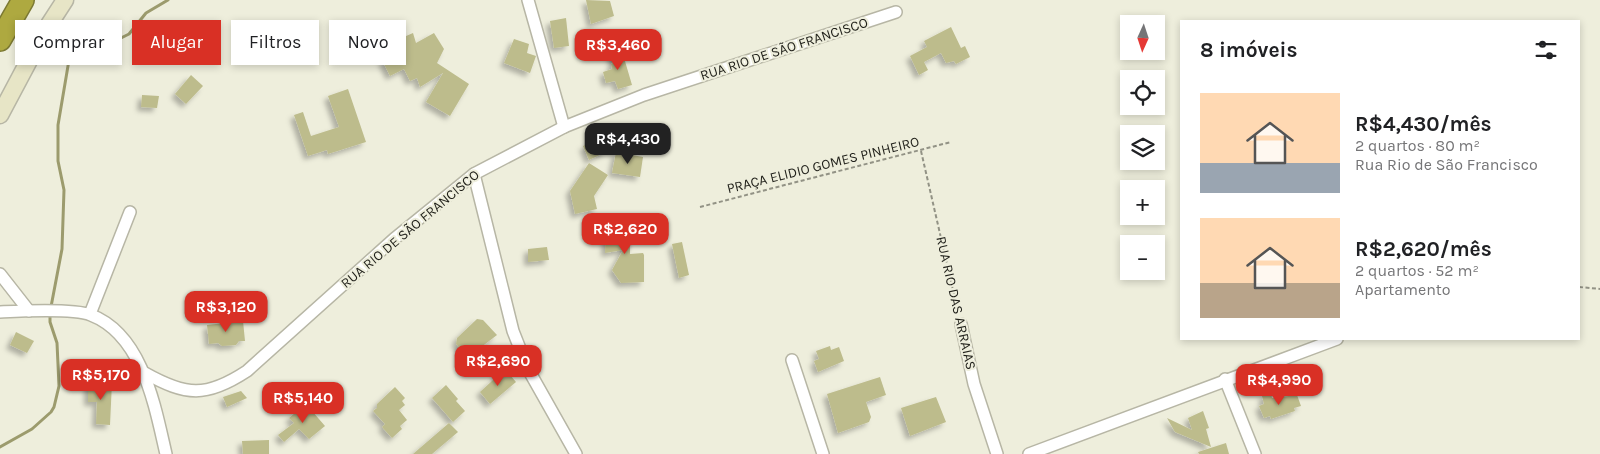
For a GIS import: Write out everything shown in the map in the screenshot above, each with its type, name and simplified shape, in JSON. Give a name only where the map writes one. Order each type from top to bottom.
[{"type":"highway","points":[[0,40],[23,0]]},
{"type":"main road","points":[[0,115],[43,34],[65,0]]},
{"type":"street","points":[[528,0],[564,126]]},
{"type":"street","name":"RUA RIO DE SÃO FRANCISCO","points":[[145,373],[177,390],[191,392],[231,381],[247,371],[394,239],[474,174],[564,126],[644,95],[896,12]]},
{"type":"street","points":[[474,174],[513,331],[528,369],[576,454]]},
{"type":"street","points":[[90,314],[130,212]]},
{"type":"street","points":[[0,274],[28,311]]},
{"type":"street","points":[[0,312],[28,311],[90,314],[104,321],[121,336],[145,373],[166,454]]},
{"type":"street","name":"RUA RIO DAS ARRAIAS","points":[[961,324],[974,384],[997,454]]},
{"type":"street","points":[[1029,454],[1225,379],[1312,343],[1331,340]]},
{"type":"street","points":[[792,360],[823,454]]},
{"type":"street","points":[[1225,379],[1255,454]]},
{"type":"path","name":"PRAÇA ELIDIO GOMES PINHEIRO","points":[[700,207],[951,142]]},
{"type":"path","name":"RUA RIO DAS ARRAIAS","points":[[921,150],[961,324]]},
{"type":"path","points":[[1580,287],[1600,289]]},
{"type":"building","points":[[586,0],[610,1],[614,16],[591,24]]},
{"type":"building","points":[[566,18],[569,46],[554,48],[550,21]]},
{"type":"building","points":[[951,27],[961,48],[965,46],[970,57],[956,64],[954,61],[946,63],[941,53],[924,62],[928,70],[919,75],[910,56],[927,47],[924,41]]},
{"type":"building","points":[[413,33],[416,43],[434,33],[444,49],[437,63],[469,84],[450,116],[426,102],[443,73],[420,87],[417,78],[410,81],[404,69],[390,76],[384,65],[406,65],[406,36]]},
{"type":"building","points":[[514,39],[529,44],[527,53],[536,56],[530,73],[504,63]]},
{"type":"building","points":[[622,51],[632,85],[618,89],[615,81],[606,83],[603,72],[612,69],[611,64],[613,63],[610,52]]},
{"type":"building","points":[[191,75],[203,86],[186,104],[175,94]]},
{"type":"building","points":[[348,89],[366,142],[328,154],[327,150],[308,156],[294,115],[303,112],[311,136],[339,127],[328,96]]},
{"type":"building","points":[[142,95],[159,96],[157,108],[141,107]]},
{"type":"building","points":[[600,139],[606,152],[589,160],[583,146]]},
{"type":"building","points":[[616,152],[643,157],[640,177],[612,173]]},
{"type":"building","points":[[589,163],[608,175],[594,196],[597,209],[575,214],[570,191]]},
{"type":"building","points":[[611,226],[630,226],[630,254],[643,253],[644,255],[644,282],[621,283],[612,270],[623,250],[605,253],[606,227],[611,228]]},
{"type":"building","points":[[682,242],[689,275],[679,278],[672,244]]},
{"type":"building","points":[[547,247],[549,260],[528,262],[528,249]]},
{"type":"building","points":[[477,319],[483,320],[497,335],[468,357],[456,344],[457,338]]},
{"type":"building","points":[[243,321],[245,341],[239,341],[236,345],[222,346],[218,343],[209,344],[207,325]]},
{"type":"building","points":[[16,332],[34,341],[27,353],[10,345]]},
{"type":"building","points":[[830,346],[831,350],[839,347],[844,361],[818,372],[814,361],[819,359],[816,351]]},
{"type":"building","points":[[505,369],[516,382],[490,404],[480,392]]},
{"type":"building","points":[[880,377],[886,395],[866,402],[871,417],[869,422],[838,433],[827,394]]},
{"type":"building","points":[[88,382],[112,382],[110,425],[96,424],[97,402],[88,402]]},
{"type":"building","points":[[446,385],[465,411],[453,422],[432,398]]},
{"type":"building","points":[[395,387],[405,398],[402,401],[405,405],[399,410],[407,420],[400,426],[402,429],[392,438],[382,427],[385,424],[373,411],[377,408],[377,404]]},
{"type":"building","points":[[241,391],[247,398],[227,407],[223,397]]},
{"type":"building","points":[[1271,393],[1272,398],[1297,395],[1301,406],[1294,408],[1295,411],[1271,419],[1270,416],[1264,418],[1259,406],[1264,404],[1262,396]]},
{"type":"building","points":[[936,397],[946,422],[910,436],[901,408]]},
{"type":"building","points":[[306,404],[325,426],[309,439],[299,429],[284,442],[278,435],[294,423],[289,418]]},
{"type":"building","points":[[1203,411],[1209,428],[1206,429],[1211,447],[1175,432],[1167,418],[1192,430],[1188,418]]},
{"type":"building","points":[[449,423],[458,432],[432,454],[413,454]]},
{"type":"building","points":[[269,440],[269,454],[243,454],[242,441]]},
{"type":"building","points":[[1226,443],[1229,454],[1199,454],[1198,452]]},
{"type":"waterway","points":[[0,447],[32,429],[51,412],[59,386],[57,343],[50,322],[50,312],[62,249],[64,190],[58,161],[58,125],[69,60],[78,49],[87,45],[106,44],[129,34],[146,13],[168,0]]}]
